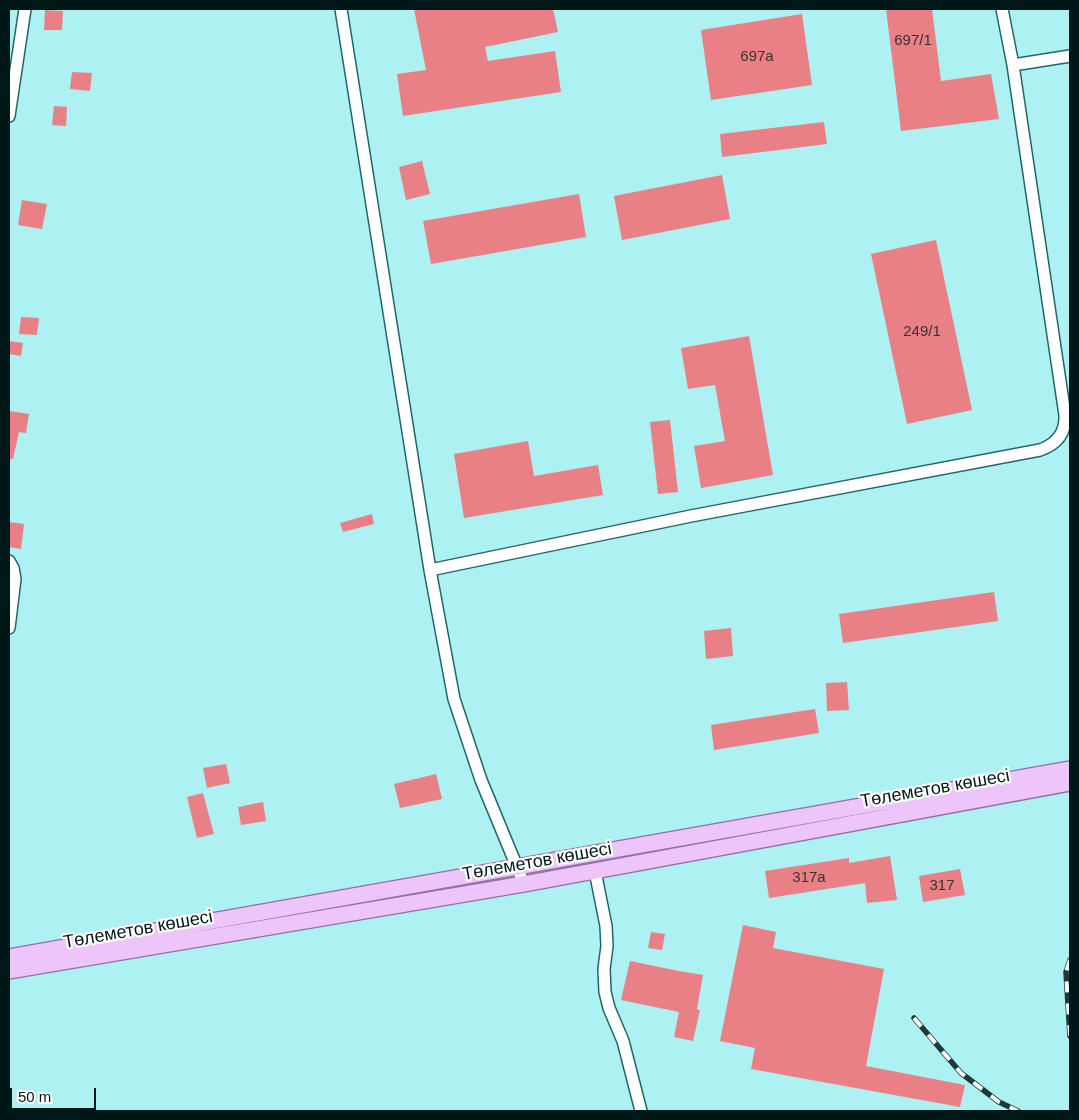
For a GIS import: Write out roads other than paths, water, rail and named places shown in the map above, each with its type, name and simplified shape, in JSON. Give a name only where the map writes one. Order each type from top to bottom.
[{"type":"main road","name":"Төлеметов көшесі","points":[[9,957],[1070,769]]},
{"type":"main road","name":"Төлеметов көшесі","points":[[9,972],[524,884],[1070,783]]},
{"type":"street","points":[[9,116],[24,9]]},
{"type":"street","points":[[341,9],[430,570],[454,699],[481,780],[524,884]]},
{"type":"street","points":[[430,570],[691,516],[1049,447],[1062,432],[1065,424],[1065,415],[1013,65],[1002,9]]},
{"type":"street","points":[[1013,65],[1070,56]]},
{"type":"street","points":[[9,561],[13,568],[15,579],[9,628]]},
{"type":"street","points":[[595,871],[606,926],[607,946],[604,969],[608,1008],[623,1040],[641,1111]]},
{"type":"railway","points":[[1070,960],[1066,972],[1070,1036]]},
{"type":"railway","points":[[914,1018],[961,1073],[999,1102],[1018,1111]]}]
